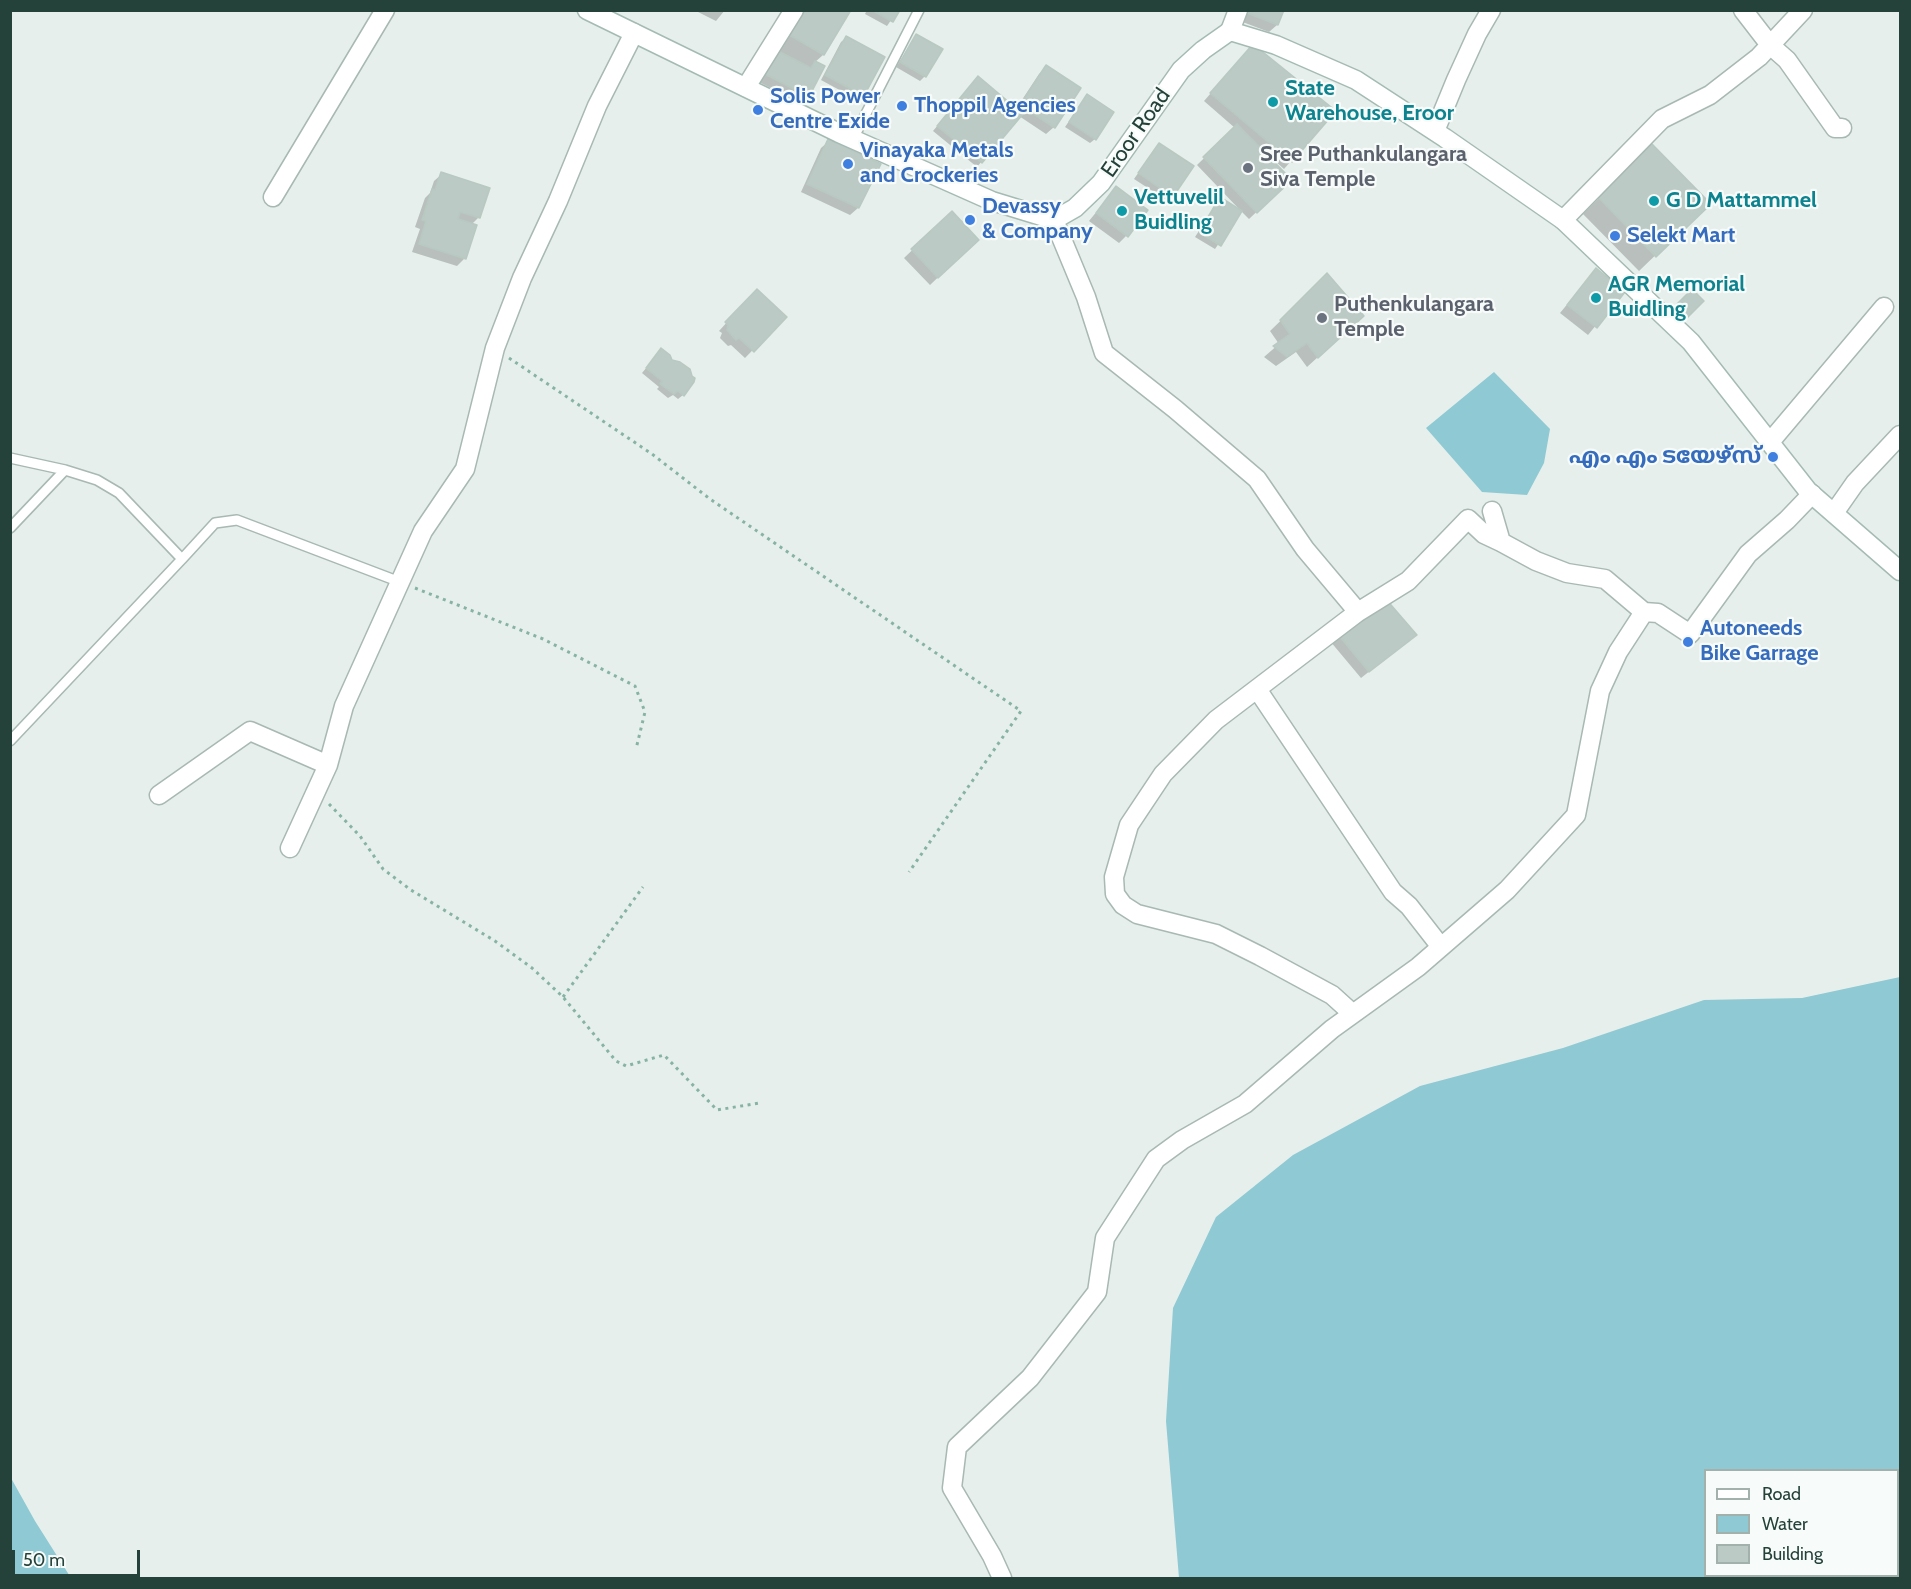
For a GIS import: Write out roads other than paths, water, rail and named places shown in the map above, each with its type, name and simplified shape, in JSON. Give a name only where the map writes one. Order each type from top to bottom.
[{"type":"street","points":[[273,197],[385,10]]},
{"type":"street","points":[[587,10],[853,139],[992,201],[1054,220],[1086,297],[1104,353],[1175,409],[1257,479],[1305,549],[1358,612]]},
{"type":"street","points":[[746,87],[794,10]]},
{"type":"street","points":[[1238,10],[1230,31],[1276,45],[1356,80],[1440,134],[1563,220],[1691,342],[1812,494],[1900,571]]},
{"type":"street","points":[[1440,134],[1464,62],[1491,10]]},
{"type":"street","points":[[1743,10],[1770,45],[1787,60],[1835,128],[1842,128]]},
{"type":"street","points":[[1563,220],[1662,118],[1710,95],[1759,57],[1803,10]]},
{"type":"street","name":"Eroor Road","points":[[1054,220],[1075,208],[1101,183],[1181,69],[1230,31]]},
{"type":"street","points":[[290,848],[328,765],[344,706],[423,531],[465,469],[495,348],[522,278],[558,201],[597,106],[634,33]]},
{"type":"street","points":[[1770,442],[1884,308]]},
{"type":"street","points":[[1834,513],[1855,483],[1900,435]]},
{"type":"street","points":[[1353,1014],[1332,995],[1260,956],[1216,934],[1137,914],[1123,904],[1115,894],[1114,877],[1130,825],[1163,774],[1216,720],[1358,612],[1408,581],[1468,519],[1484,534],[1536,561],[1567,573],[1605,579],[1644,612],[1658,613],[1690,634],[1748,554],[1787,520],[1812,494]]},
{"type":"street","points":[[1492,511],[1501,542]]},
{"type":"street","points":[[1002,1578],[992,1556],[952,1488],[957,1447],[1030,1378],[1096,1292],[1105,1238],[1156,1160],[1182,1140],[1245,1104],[1303,1052],[1418,967],[1507,890],[1576,815],[1600,691],[1618,652],[1644,612]]},
{"type":"street","points":[[1257,689],[1393,892],[1409,906],[1441,947]]},
{"type":"street","points":[[159,795],[250,731],[328,765]]},
{"type":"lane","points":[[853,139],[919,10]]},
{"type":"lane","points":[[10,458],[65,470],[97,480],[119,493],[182,559]]},
{"type":"lane","points":[[10,528],[65,470]]},
{"type":"lane","points":[[10,741],[215,523],[237,519],[400,582]]},
{"type":"water","points":[[1494,372],[1550,429],[1544,463],[1527,495],[1482,492],[1426,428]]},
{"type":"water","points":[[1900,977],[1900,1578],[1179,1578],[1166,1421],[1173,1308],[1216,1217],[1293,1155],[1420,1086],[1563,1048],[1704,1000],[1802,998]]},
{"type":"water","points":[[11,1478],[35,1521],[71,1578],[11,1578]]},
{"type":"place","name":"State Warehouse, Eroor","points":[[1273,102]]},
{"type":"place","name":"Thoppil Agencies","points":[[902,106]]},
{"type":"place","name":"Solis Power Centre Exide","points":[[758,110]]},
{"type":"place","name":"Vinayaka Metals and Crockeries","points":[[848,164]]},
{"type":"place","name":"Sree Puthankulangara Siva Temple","points":[[1248,168]]},
{"type":"place","name":"G D Mattammel","points":[[1654,201]]},
{"type":"place","name":"Vettuvelil Buidling","points":[[1122,211]]},
{"type":"place","name":"Devassy & Company","points":[[970,220]]},
{"type":"place","name":"Selekt Mart","points":[[1615,236]]},
{"type":"place","name":"AGR Memorial Buidling","points":[[1596,298]]},
{"type":"place","name":"Puthenkulangara Temple","points":[[1322,318]]},
{"type":"place","name":"എം എം ടയേഴ്‌സ്","points":[[1773,457]]},
{"type":"place","name":"Autoneeds Bike Garrage","points":[[1688,642]]}]
